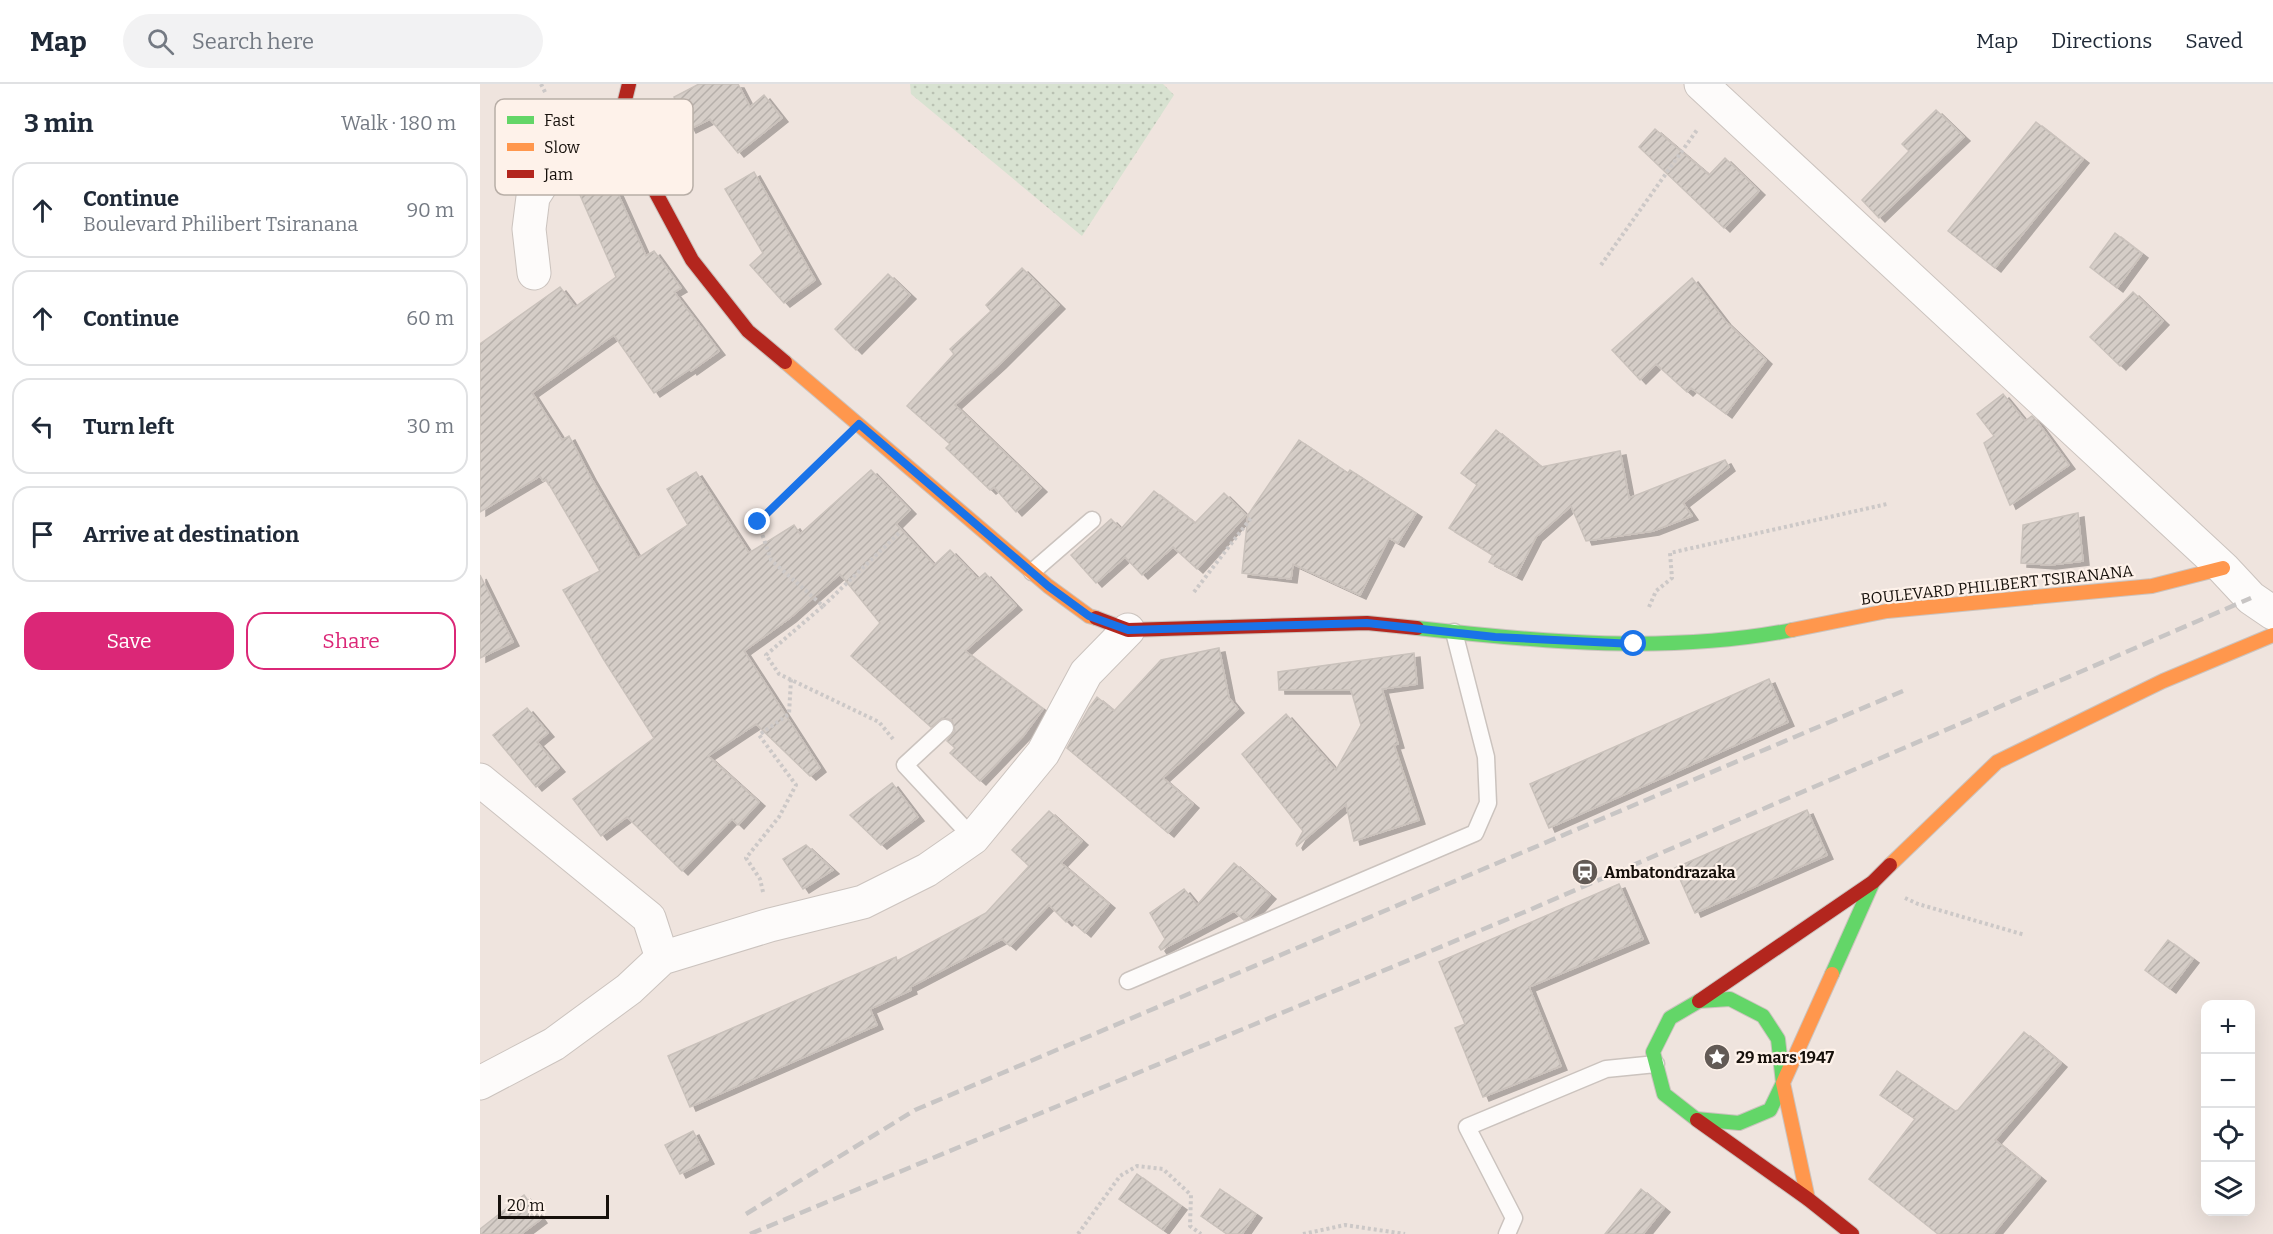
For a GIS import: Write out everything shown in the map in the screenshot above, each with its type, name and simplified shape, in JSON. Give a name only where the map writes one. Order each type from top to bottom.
[{"type":"street","points":[[625,99],[629,84]]},
{"type":"street","points":[[1710,92],[2223,568],[2251,598],[2273,613]]},
{"type":"street","points":[[534,195],[529,229],[534,273]]},
{"type":"street","points":[[480,1083],[554,1044],[629,989],[662,958],[770,925],[863,902],[927,870],[973,838],[1043,753],[1086,673],[1128,630],[1089,616],[1032,572],[748,331],[692,260],[656,195]]},
{"type":"street","name":"BOULEVARD PHILIBERT TSIRANANA","points":[[1128,630],[1367,623],[1495,637],[1634,644],[1755,637],[1887,611],[2152,586],[2223,568]]},
{"type":"street","points":[[1852,1234],[1665,1094],[1653,1052],[1670,1018],[1699,1001],[1873,882],[1997,762],[2163,681],[2273,635]]},
{"type":"street","points":[[480,780],[649,918],[662,958]]},
{"type":"street","points":[[1696,1119],[1739,1123],[1770,1110],[1873,882]]},
{"type":"street","points":[[1699,1001],[1730,999],[1763,1016],[1778,1039],[1783,1083],[1808,1199]]},
{"type":"lane","points":[[1032,572],[1092,520]]},
{"type":"lane","points":[[1128,981],[1474,832],[1488,803],[1486,757],[1454,632]]},
{"type":"lane","points":[[945,728],[905,765],[973,838]]},
{"type":"lane","points":[[1507,1234],[1514,1218],[1467,1127],[1606,1069],[1656,1064]]},
{"type":"path","points":[[542,84],[546,94]]},
{"type":"path","points":[[1601,265],[1710,92]]},
{"type":"path","points":[[823,606],[771,560],[758,522],[859,424]]},
{"type":"path","points":[[1634,644],[1656,591],[1672,578],[1670,553],[1887,504]]},
{"type":"path","points":[[1193,629],[1194,591],[1251,519]]},
{"type":"path","points":[[900,533],[823,606],[766,655],[779,674],[879,722],[912,759]]},
{"type":"path","points":[[770,925],[760,879],[746,858],[778,817],[796,785],[759,735],[789,714],[791,679]]},
{"type":"path","points":[[1873,882],[1918,904],[2025,935]]},
{"type":"path","points":[[1078,1234],[1120,1176],[1137,1166],[1163,1169],[1191,1195],[1190,1226],[1201,1234]]},
{"type":"path","points":[[1303,1234],[1345,1225],[1405,1234]]},
{"type":"green space","points":[[910,84],[1163,84],[1174,95],[1082,236],[911,94]]},
{"type":"building","points":[[699,84],[738,84],[750,107],[764,95],[782,118],[738,153],[710,119],[693,128],[693,99],[675,99],[674,97]]},
{"type":"building","points":[[1936,110],[1964,137],[1879,218],[1862,200],[1909,151],[1902,144]]},
{"type":"building","points":[[2036,122],[2083,159],[1995,268],[1948,231]]},
{"type":"building","points":[[1655,129],[1709,175],[1725,158],[1759,191],[1724,228],[1639,147]]},
{"type":"building","points":[[754,172],[815,280],[784,303],[750,265],[763,253],[725,189]]},
{"type":"building","points":[[580,195],[618,195],[646,256],[654,251],[681,288],[674,292],[719,351],[654,393],[614,335],[532,393],[562,440],[569,436],[638,558],[688,525],[667,489],[696,472],[749,553],[794,525],[800,534],[871,470],[910,510],[896,524],[934,565],[950,550],[978,579],[985,573],[1016,606],[965,651],[1043,709],[1024,735],[980,781],[950,753],[955,748],[947,741],[955,731],[952,720],[942,718],[931,727],[851,656],[880,623],[840,574],[790,618],[744,651],[820,768],[810,776],[756,724],[708,756],[759,802],[738,825],[732,819],[682,871],[627,817],[601,836],[573,799],[654,738],[563,590],[600,571],[546,479],[543,481],[540,476],[480,512],[480,344],[560,287],[575,307],[616,277]]},
{"type":"building","points":[[2115,233],[2142,254],[2117,288],[2090,267]]},
{"type":"building","points":[[1022,268],[1059,305],[955,405],[1041,488],[1016,512],[994,487],[990,490],[946,448],[950,444],[907,406],[954,354],[950,349],[991,311],[986,305]]},
{"type":"building","points":[[888,274],[910,295],[856,350],[835,329]]},
{"type":"building","points":[[1692,278],[1725,321],[1766,360],[1726,414],[1691,388],[1687,392],[1656,364],[1640,380],[1612,350]]},
{"type":"building","points":[[2133,292],[2163,321],[2120,366],[2090,337]]},
{"type":"building","points":[[2003,394],[2025,421],[2032,416],[2036,420],[2069,465],[2010,505],[1984,443],[1994,436],[1977,414]]},
{"type":"building","points":[[1496,430],[1541,467],[1620,451],[1629,498],[1725,460],[1729,467],[1683,503],[1692,516],[1653,531],[1586,541],[1571,506],[1536,537],[1516,576],[1489,562],[1493,555],[1449,528],[1477,485],[1461,473]]},
{"type":"building","points":[[1299,440],[1348,473],[1350,470],[1416,513],[1398,543],[1389,538],[1360,595],[1293,564],[1291,579],[1242,573],[1248,515]]},
{"type":"building","points":[[1154,491],[1195,523],[1224,493],[1246,515],[1197,569],[1173,547],[1142,575],[1125,557],[1096,583],[1071,555],[1111,519],[1121,529]]},
{"type":"building","points":[[2078,513],[2083,561],[2050,565],[2021,563],[2023,525]]},
{"type":"building","points":[[480,575],[513,642],[480,658]]},
{"type":"building","points":[[1219,648],[1229,698],[1238,709],[1163,778],[1193,804],[1168,833],[1067,748],[1097,697],[1114,711],[1161,660]]},
{"type":"building","points":[[1414,653],[1417,684],[1382,689],[1398,744],[1394,745],[1419,820],[1354,841],[1346,804],[1297,846],[1303,831],[1242,754],[1286,714],[1336,770],[1361,725],[1351,690],[1279,690],[1278,672]]},
{"type":"building","points":[[1769,679],[1788,722],[1549,828],[1530,784]]},
{"type":"building","points":[[527,708],[548,733],[537,742],[559,768],[536,787],[493,735]]},
{"type":"building","points":[[892,783],[918,817],[881,845],[850,815]]},
{"type":"building","points":[[1807,810],[1827,855],[1695,913],[1675,868]]},
{"type":"building","points":[[1049,811],[1082,841],[1061,863],[1109,904],[1085,933],[1069,919],[1066,922],[1049,905],[1010,946],[1002,939],[910,987],[911,990],[870,1009],[877,1025],[690,1107],[668,1056],[896,957],[897,961],[986,913],[1029,866],[1012,850]]},
{"type":"building","points":[[806,845],[833,870],[803,889],[783,859]]},
{"type":"building","points":[[1234,863],[1270,895],[1250,917],[1244,920],[1234,911],[1161,950],[1159,947],[1165,939],[1150,913],[1184,889],[1197,905]]},
{"type":"building","points":[[1619,884],[1643,939],[1529,987],[1561,1066],[1483,1097],[1455,1028],[1465,1024],[1439,962]]},
{"type":"building","points":[[2168,940],[2193,959],[2170,989],[2145,970]]},
{"type":"building","points":[[2024,1032],[2061,1063],[1995,1140],[2040,1177],[1993,1234],[1938,1234],[1869,1179],[1915,1119],[1880,1095],[1897,1071],[1955,1111],[1958,1110]]},
{"type":"building","points":[[693,1131],[708,1160],[680,1174],[665,1145]]},
{"type":"building","points":[[1137,1174],[1181,1206],[1163,1230],[1119,1199]]},
{"type":"building","points":[[1220,1189],[1256,1214],[1242,1234],[1227,1234],[1201,1216]]},
{"type":"building","points":[[1641,1189],[1664,1208],[1643,1234],[1605,1234]]},
{"type":"building","points":[[524,1195],[541,1219],[521,1234],[480,1234],[480,1229]]},
{"type":"railway","points":[[750,1234],[1527,911],[2251,598]]},
{"type":"railway","points":[[746,1214],[915,1110],[1903,691]]},
{"type":"traffic: fast","points":[[1417,628],[1510,638],[1652,644],[1699,642],[1792,630]]},
{"type":"traffic: fast","points":[[1832,974],[1873,882]]},
{"type":"traffic: fast","points":[[1730,999],[1763,1016],[1778,1039],[1783,1083],[1770,1110],[1739,1123],[1696,1119],[1664,1094],[1653,1052],[1670,1018],[1699,1001],[1730,999]]},
{"type":"traffic: slow","points":[[785,362],[1048,586],[1089,616],[1096,618]]},
{"type":"traffic: slow","points":[[1792,630],[1887,611],[2152,586],[2223,568]]},
{"type":"traffic: slow","points":[[1890,865],[1997,762],[2163,681],[2273,635]]},
{"type":"traffic: slow","points":[[1808,1199],[1783,1083],[1832,974]]},
{"type":"traffic: jam","points":[[625,99],[629,84]]},
{"type":"traffic: jam","points":[[657,195],[692,260],[748,331],[785,362]]},
{"type":"traffic: jam","points":[[1096,618],[1128,630],[1367,623],[1417,628]]},
{"type":"traffic: jam","points":[[1699,1001],[1873,882],[1890,865]]},
{"type":"traffic: jam","points":[[1697,1120],[1808,1199],[1852,1234]]},
{"type":"place","name":"Ambatondrazaka","points":[[1585,872]]},
{"type":"place","name":"29 mars 1947","points":[[1717,1057]]},
{"type":"route","points":[[758,522],[859,424],[1048,586],[1089,616],[1128,630],[1367,623],[1495,637],[1634,644]]}]
